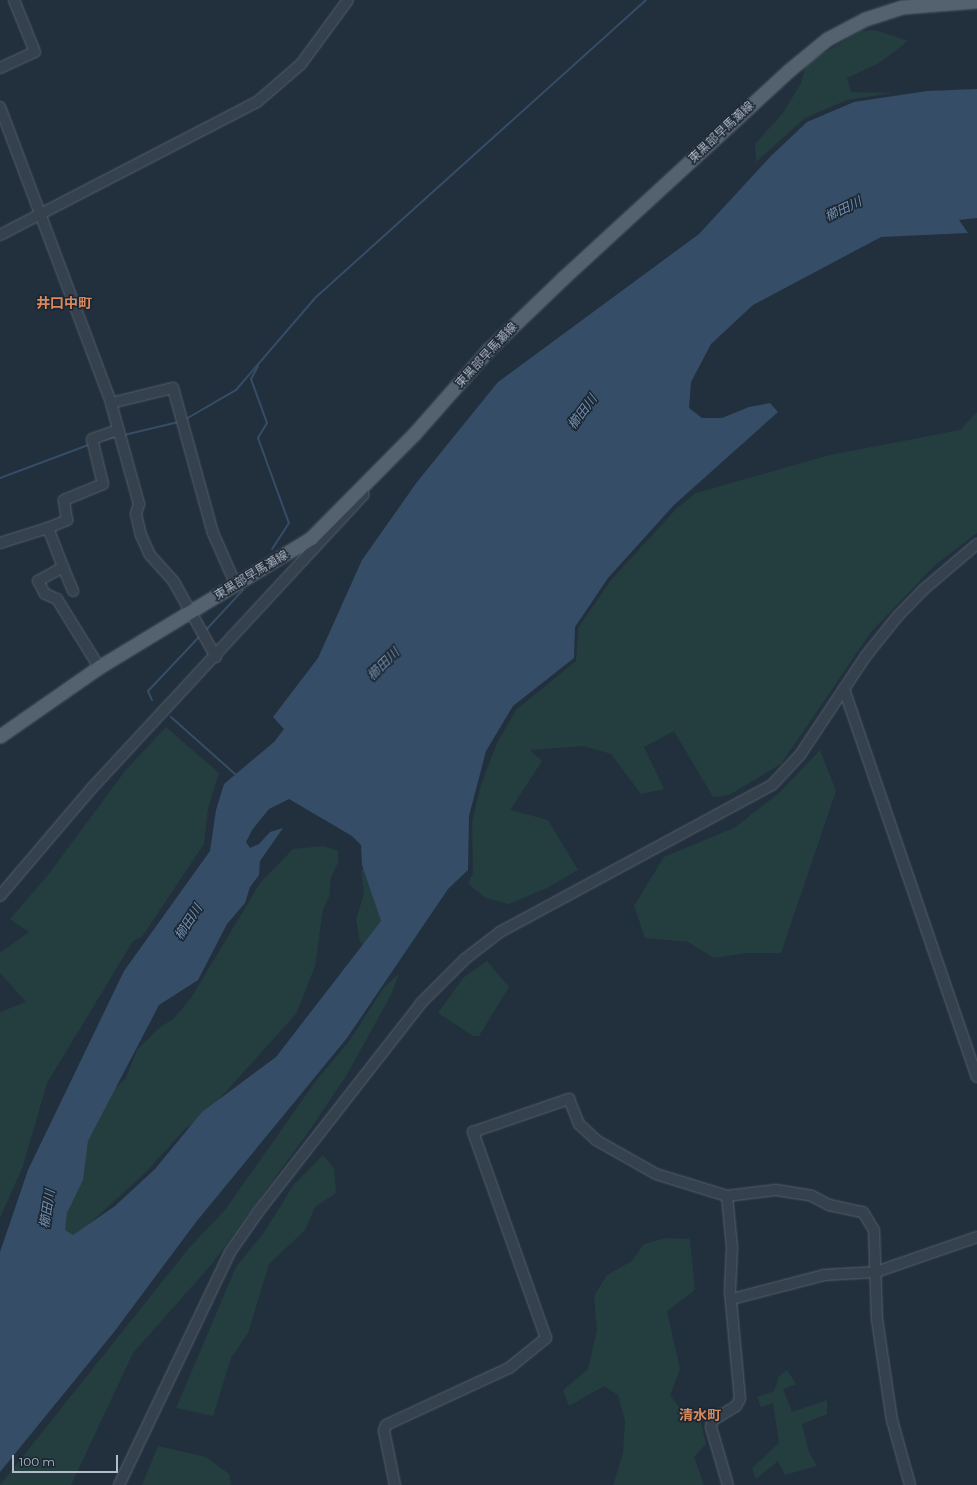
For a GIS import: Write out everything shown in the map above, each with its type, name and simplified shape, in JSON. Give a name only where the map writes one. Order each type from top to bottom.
[{"type":"main road","name":"東黒部早馬瀬線","points":[[0,736],[99,667],[192,616],[236,583],[311,538],[362,487],[500,339],[592,250],[808,53],[848,27],[902,7],[977,1]]},
{"type":"street","points":[[0,68],[35,52],[14,0]]},
{"type":"street","points":[[0,235],[257,102],[301,64],[348,0]]},
{"type":"street","points":[[0,108],[4,130],[40,215],[111,402],[139,504],[136,514],[141,535],[150,555],[174,582],[216,657]]},
{"type":"street","points":[[111,402],[171,386],[218,547],[236,583]]},
{"type":"street","points":[[0,543],[48,528],[67,520],[66,498],[103,484],[94,444],[119,435]]},
{"type":"street","points":[[0,896],[91,789],[216,657],[363,495],[362,487]]},
{"type":"street","points":[[48,528],[73,591]]},
{"type":"street","points":[[119,1485],[230,1252],[258,1212],[421,1003],[465,959],[500,932],[772,786],[800,755],[844,689],[906,607],[977,544]]},
{"type":"street","points":[[63,567],[38,581],[45,594],[57,599],[99,667]]},
{"type":"street","points":[[844,689],[977,1077]]},
{"type":"street","points":[[394,1485],[384,1431],[386,1425],[509,1368],[546,1338],[473,1132],[569,1099],[579,1124],[613,1152],[656,1174],[727,1196],[776,1190],[812,1196],[829,1205],[863,1212],[874,1230],[877,1319],[892,1420],[910,1485]]},
{"type":"street","points":[[727,1196],[732,1246],[732,1300],[740,1399],[736,1406],[711,1424],[728,1485]]},
{"type":"street","points":[[732,1300],[824,1276],[876,1272],[977,1237]]},
{"type":"green space","points":[[875,30],[908,41],[879,63],[847,78],[851,92],[892,93],[847,100],[805,118],[756,162],[755,144],[783,113],[801,83],[806,64],[860,31]]},
{"type":"green space","points":[[977,412],[977,533],[934,566],[871,632],[781,764],[729,795],[713,797],[674,731],[644,747],[664,789],[641,794],[611,754],[584,746],[530,750],[542,761],[510,810],[548,820],[578,870],[547,888],[509,904],[486,898],[468,884],[473,873],[472,822],[480,788],[497,743],[516,710],[576,661],[578,628],[611,580],[677,508],[696,493],[830,455],[960,430]]},
{"type":"green space","points":[[166,727],[219,773],[208,808],[204,844],[142,937],[133,941],[47,1083],[23,1166],[0,1218],[0,1012],[26,1002],[0,973],[0,953],[29,932],[10,919],[48,875],[125,771]]},
{"type":"green space","points":[[820,750],[836,791],[781,953],[746,953],[714,958],[688,942],[645,938],[634,906],[664,857],[734,828],[779,793]]},
{"type":"green space","points":[[324,846],[338,851],[338,863],[331,877],[329,897],[323,909],[315,966],[296,1014],[203,1117],[185,1129],[145,1173],[67,1244],[51,1214],[107,1096],[126,1078],[137,1050],[158,1029],[173,1019],[191,998],[260,883],[293,849]]},
{"type":"green space","points":[[373,856],[403,892],[366,946],[360,942],[356,919],[364,894],[361,870]]},
{"type":"green space","points":[[487,961],[509,987],[479,1036],[473,1036],[438,1013],[463,978]]},
{"type":"green space","points":[[399,974],[391,995],[346,1076],[309,1131],[211,1265],[133,1353],[71,1485],[0,1485],[189,1248],[225,1210],[315,1082],[350,1040],[384,987]]},
{"type":"green space","points":[[323,1155],[334,1168],[336,1193],[315,1207],[305,1230],[269,1264],[248,1333],[231,1358],[213,1416],[176,1408],[236,1267],[265,1231],[294,1184]]},
{"type":"green space","points":[[666,1238],[690,1239],[695,1290],[667,1311],[680,1369],[670,1395],[681,1410],[698,1410],[706,1444],[694,1457],[704,1485],[613,1485],[623,1453],[625,1421],[618,1395],[604,1386],[569,1406],[563,1390],[588,1369],[597,1330],[594,1296],[607,1275],[632,1261],[644,1244]]},
{"type":"green space","points":[[787,1370],[796,1384],[783,1389],[792,1412],[827,1400],[827,1414],[802,1424],[809,1452],[817,1466],[785,1475],[778,1461],[756,1479],[752,1468],[779,1443],[773,1403],[761,1407],[757,1397],[774,1391],[779,1376]]},
{"type":"green space","points":[[158,1446],[206,1457],[229,1474],[231,1485],[142,1485]]},
{"type":"water","name":"櫛田川","points":[[977,89],[977,218],[959,220],[968,233],[881,237],[753,305],[711,344],[691,382],[689,408],[702,418],[722,418],[749,407],[770,403],[778,412],[674,505],[608,578],[575,627],[574,658],[513,706],[486,751],[469,816],[468,870],[448,889],[347,1038],[196,1222],[114,1332],[0,1472],[0,1252],[28,1170],[124,971],[210,851],[216,810],[224,784],[274,742],[284,729],[273,717],[318,658],[362,560],[417,482],[498,382],[699,234],[771,156],[807,122],[854,102],[927,91]],"holes":[[[289,799],[352,836],[361,845],[362,865],[381,921],[276,1057],[202,1112],[155,1169],[115,1206],[73,1235],[65,1230],[67,1213],[83,1180],[88,1141],[159,1005],[198,980],[227,924],[245,903],[250,887],[259,875],[260,861],[283,828],[270,832],[259,844],[250,848],[246,842],[252,830],[269,809]]]},
{"type":"waterway","points":[[186,419],[236,390],[315,298],[646,0]]},
{"type":"waterway","points":[[258,366],[251,379],[267,423],[258,438],[289,523],[272,549]]},
{"type":"waterway","points":[[124,435],[178,422]]},
{"type":"waterway","points":[[103,440],[118,436]]},
{"type":"waterway","points":[[0,478],[91,444]]},
{"type":"waterway","points":[[205,631],[243,590]]},
{"type":"waterway","points":[[152,700],[148,691],[201,635]]},
{"type":"waterway","points":[[171,717],[236,775]]},
{"type":"district","name":"井口中町","points":[[64,303]]},
{"type":"district","name":"清水町","points":[[700,1415]]}]
